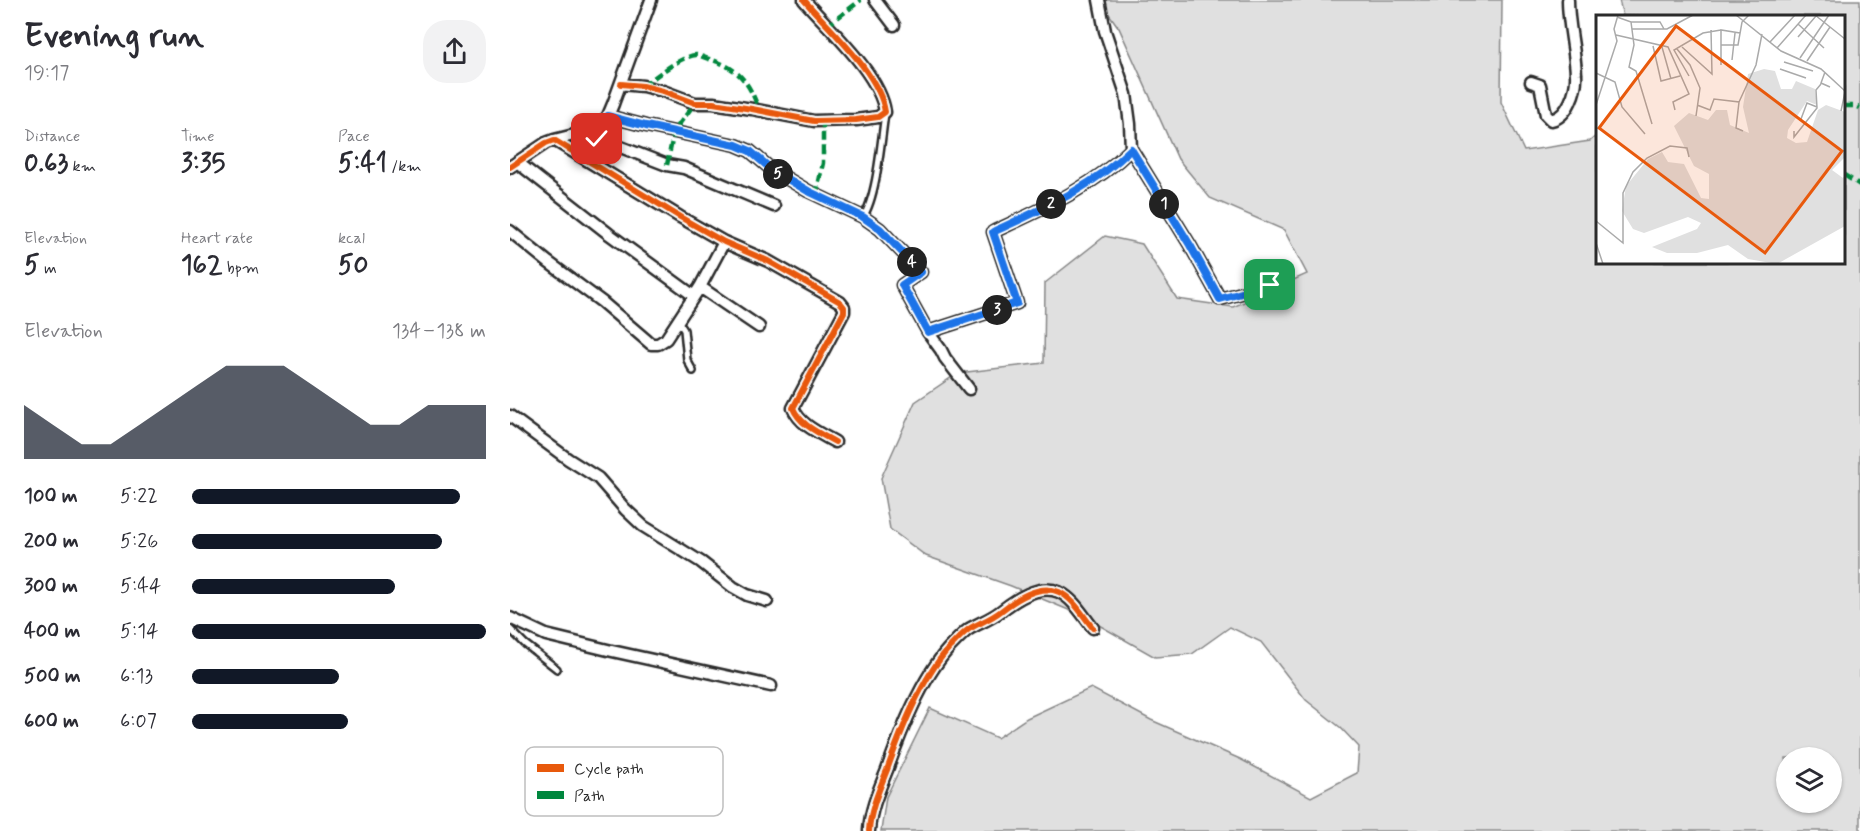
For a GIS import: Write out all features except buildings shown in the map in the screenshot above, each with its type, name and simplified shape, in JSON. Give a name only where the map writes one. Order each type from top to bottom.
[{"type":"street","points":[[594,134],[608,116],[651,0]]},
{"type":"street","points":[[621,84],[653,88],[695,103],[713,103],[814,121],[878,117],[885,112],[884,102],[865,68],[804,0]]},
{"type":"street","points":[[874,0],[894,25]]},
{"type":"street","points":[[1099,0],[1105,31],[1126,94],[1131,149],[1220,299],[1270,285]]},
{"type":"street","points":[[1531,82],[1540,85],[1546,115],[1551,120],[1557,119],[1567,108],[1574,91],[1576,75],[1568,0]]},
{"type":"street","points":[[608,116],[736,145],[750,151],[771,169],[808,191],[863,217],[880,229],[921,272],[902,285],[928,332],[956,375],[969,389]]},
{"type":"street","points":[[594,134],[578,134],[554,140],[514,164],[600,228],[697,291],[759,327]]},
{"type":"street","points":[[594,134],[597,139],[667,165],[684,168],[774,206]]},
{"type":"street","points":[[554,140],[724,242],[768,261],[840,302],[844,307],[844,312],[793,408],[796,416],[809,427],[835,442]]},
{"type":"street","points":[[928,332],[1017,303],[993,232],[1063,199],[1094,180],[1131,149]]},
{"type":"street","points":[[510,231],[602,302],[651,344],[658,344],[666,339],[697,291],[724,242]]},
{"type":"street","points":[[510,416],[598,478],[643,526],[684,551],[747,595],[767,601]]},
{"type":"street","points":[[869,831],[877,795],[897,741],[913,707],[933,669],[968,630],[992,618],[1023,596],[1041,591],[1057,591],[1070,599],[1093,628]]},
{"type":"street","points":[[510,618],[546,634],[771,686]]},
{"type":"lane","points":[[863,217],[872,193],[885,112]]},
{"type":"lane","points":[[678,321],[684,330],[687,360],[693,371]]},
{"type":"lane","points":[[510,629],[557,669]]},
{"type":"shaded area","points":[[1099,0],[1502,0],[1501,102],[1524,151],[1590,141],[1596,136],[1596,264],[1845,264],[1845,15],[1623,15],[1619,0],[1860,0],[1860,831],[881,831],[886,797],[930,708],[997,738],[1027,718],[1091,688],[1151,720],[1240,759],[1311,797],[1357,773],[1359,747],[1341,728],[1306,700],[1261,642],[1230,627],[1192,654],[1155,657],[1083,616],[1011,586],[926,556],[890,529],[881,478],[915,402],[958,373],[1044,363],[1045,283],[1105,236],[1142,244],[1177,299],[1233,307],[1307,274],[1284,230],[1210,198],[1178,159],[1119,28]]},
{"type":"marked path","points":[[827,26],[861,0]]},
{"type":"marked path","points":[[643,86],[676,63],[697,55],[728,67],[741,77],[751,91],[759,110]]},
{"type":"marked path","points":[[667,165],[674,131],[695,103]]},
{"type":"marked path","points":[[1845,106],[1860,108]]},
{"type":"marked path","points":[[816,195],[823,163],[823,121]]},
{"type":"marked path","points":[[1845,176],[1860,185]]},
{"type":"cycle path","points":[[621,84],[663,91],[695,103],[713,103],[814,121],[878,117],[885,112],[874,83],[852,53],[804,0]]},
{"type":"cycle path","points":[[510,167],[554,140],[724,242],[768,261],[840,302],[844,307],[844,312],[793,408],[805,424],[835,442]]},
{"type":"cycle path","points":[[928,332],[1017,303],[993,232],[1048,206],[1083,186],[1116,163],[1131,149],[1220,299],[1270,285]]},
{"type":"cycle path","points":[[869,831],[875,800],[913,706],[929,675],[949,648],[964,633],[1020,598],[1043,590],[1051,590],[1064,595],[1074,603],[1093,628]]},
{"type":"route","points":[[597,139],[594,132],[608,116],[713,139],[750,151],[771,169],[808,191],[863,217],[880,229],[899,248],[921,272],[902,285],[928,332],[1017,303],[993,232],[1063,199],[1094,180],[1131,149],[1220,299],[1270,285]]}]
